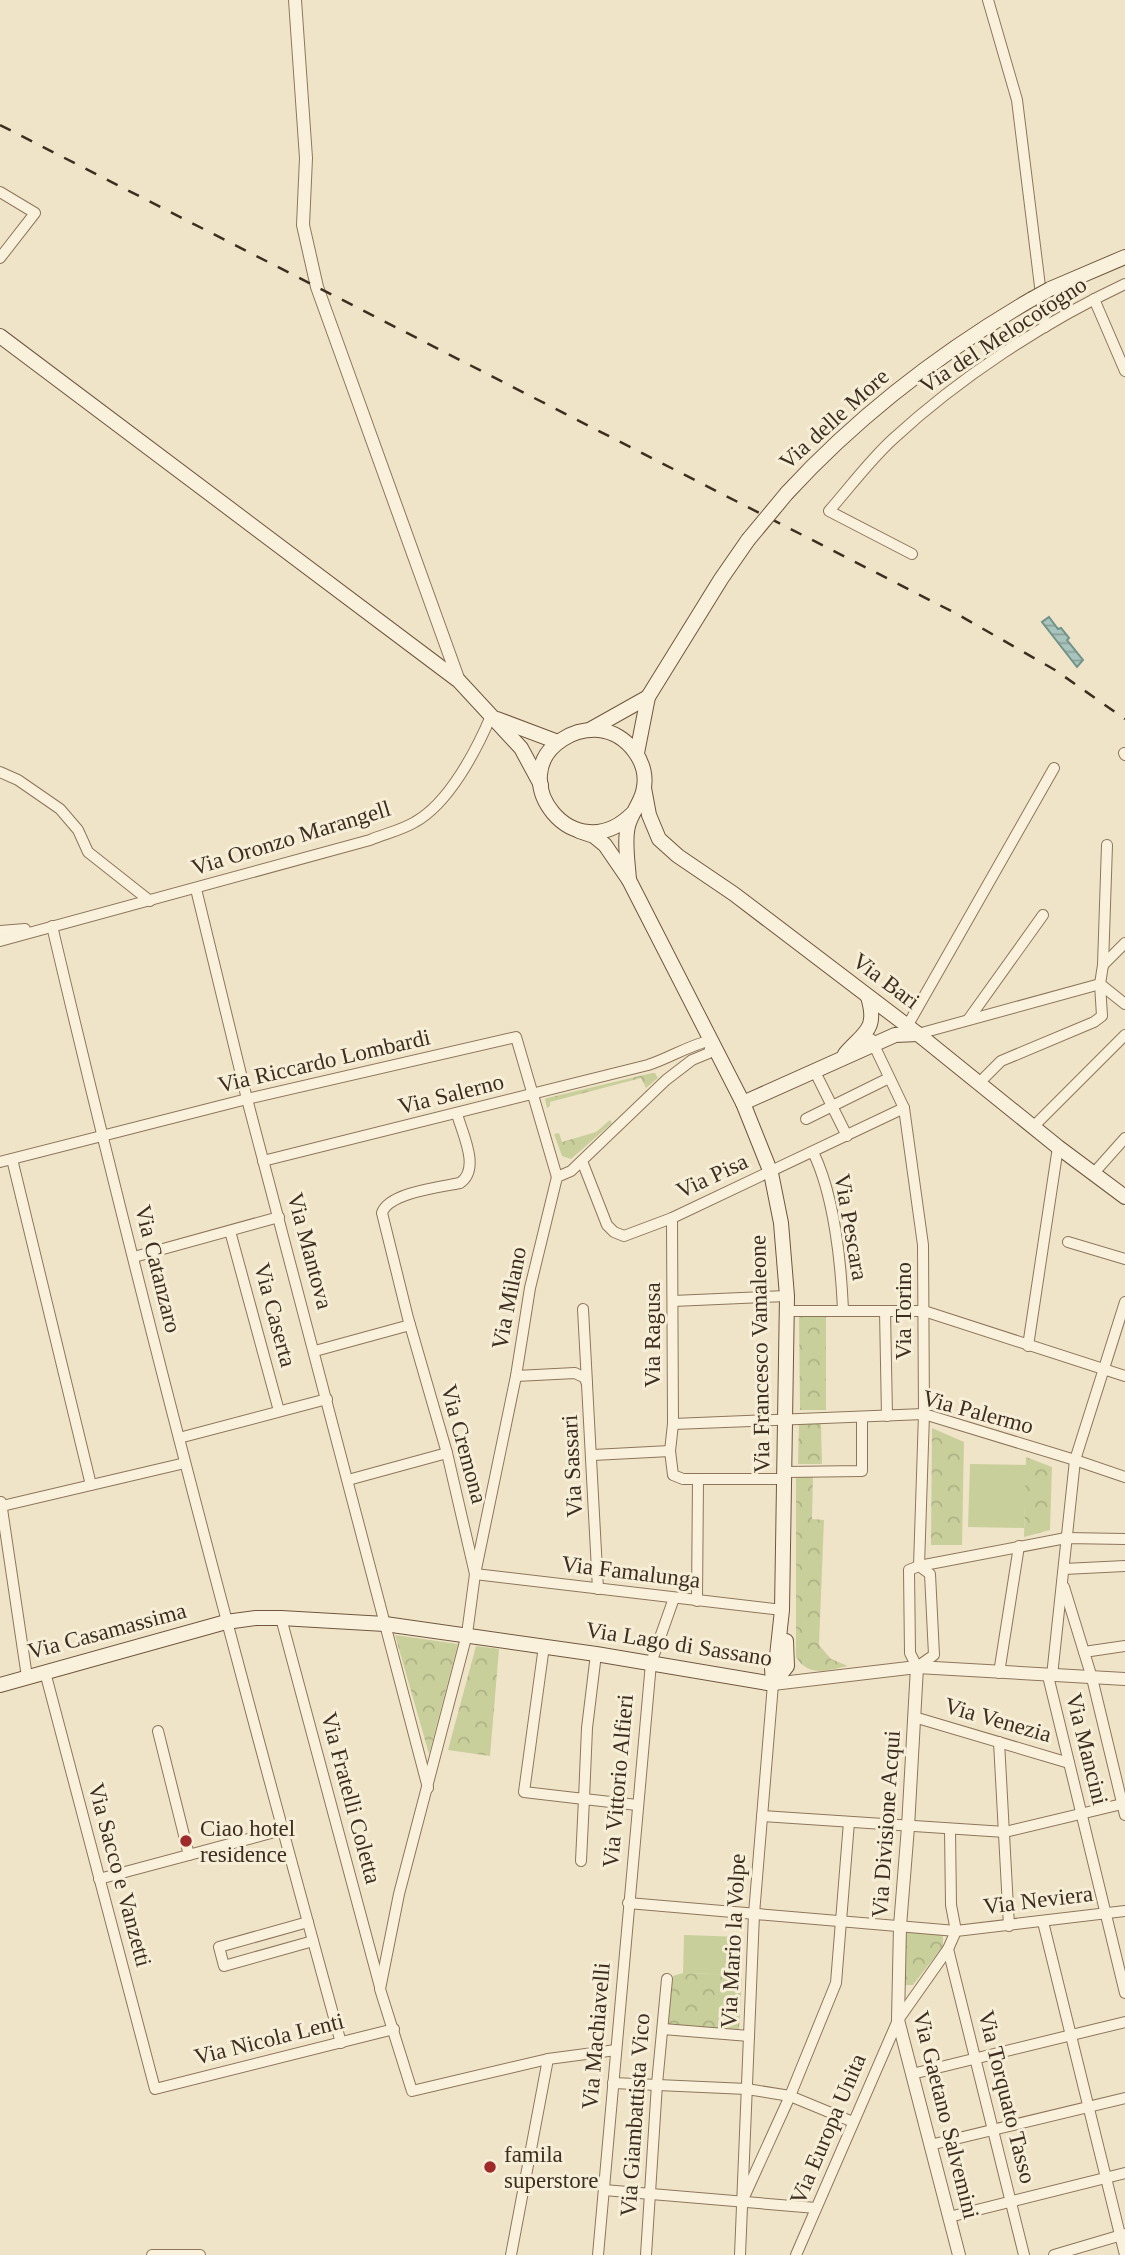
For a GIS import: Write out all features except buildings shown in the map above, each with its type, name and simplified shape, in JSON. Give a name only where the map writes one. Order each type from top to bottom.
[{"type":"main road","name":"Via delle More","points":[[648,697],[748,540],[788,493],[837,443],[916,376],[985,327],[1050,289],[1125,257]]},
{"type":"main road","points":[[0,336],[459,681],[521,748],[541,785]]},
{"type":"main road","points":[[633,813],[612,829],[596,833],[579,831],[565,825],[552,814],[544,801],[542,769],[558,742],[573,733],[590,729],[648,697]]},
{"type":"main road","points":[[636,753],[648,697]]},
{"type":"main road","points":[[491,716],[558,742]]},
{"type":"main road","points":[[590,729],[604,730],[628,743],[636,753],[643,770],[644,788],[628,826],[629,880]]},
{"type":"main road","name":"Via Bari","points":[[644,788],[647,807],[659,839],[678,856],[744,902],[1125,1198]]},
{"type":"main road","name":"Via Francesco Vamaleone","points":[[579,831],[594,836],[605,845],[629,880],[712,1040],[743,1104],[771,1173],[781,1223],[787,1303],[782,1611]]},
{"type":"main road","points":[[868,997],[876,1038]]},
{"type":"main road","points":[[743,1104],[876,1038],[906,1028]]},
{"type":"main road","points":[[773,1684],[787,1666],[785,1617],[782,1611]]},
{"type":"main road","points":[[773,1684],[772,1668],[778,1656],[782,1611]]},
{"type":"main road","name":"Via Lago di Sassano","points":[[226,1622],[281,1618],[385,1623],[596,1654],[773,1684]]},
{"type":"main road","name":"Via Casamassima","points":[[0,1685],[226,1622]]},
{"type":"street","points":[[295,0],[306,158],[303,225],[317,287],[459,681]]},
{"type":"street","points":[[988,0],[1017,100],[1045,327]]},
{"type":"street","points":[[0,192],[34,212],[0,258]]},
{"type":"street","name":"Via del Melocotogno","points":[[912,554],[828,511],[892,440],[942,397],[1045,327],[1125,284]]},
{"type":"street","points":[[1094,299],[1125,371]]},
{"type":"street","name":"Via Oronzo Marangell","points":[[52,926],[370,840],[417,821],[451,790],[480,741],[491,716]]},
{"type":"street","points":[[906,1028],[1054,768]]},
{"type":"street","points":[[0,772],[18,780],[60,809],[78,830],[88,852],[150,901]]},
{"type":"street","points":[[979,1083],[1001,1061],[1099,1020],[1102,1016],[1100,984],[1107,845]]},
{"type":"street","name":"Via Mantova","points":[[196,889],[263,1161],[429,1789]]},
{"type":"street","points":[[968,1020],[1043,915]]},
{"type":"street","points":[[0,931],[52,926]]},
{"type":"street","points":[[0,941],[52,926]]},
{"type":"street","name":"Via Catanzaro","points":[[52,926],[102,1137],[226,1622],[341,2043]]},
{"type":"street","points":[[1103,965],[1125,943]]},
{"type":"street","points":[[906,1028],[968,1020],[1100,984]]},
{"type":"street","points":[[1100,984],[1125,1004]]},
{"type":"street","points":[[1034,1126],[1125,1035]]},
{"type":"street","name":"Via Riccardo Lombardi","points":[[0,1162],[247,1099],[516,1037],[557,1177]]},
{"type":"street","name":"Via Torino","points":[[876,1038],[882,1063],[904,1108],[923,1245],[924,1414],[919,1566]]},
{"type":"street","points":[[557,1177],[571,1171],[666,1080],[692,1060],[709,1053],[712,1040]]},
{"type":"street","name":"Via Salerno","points":[[263,1161],[648,1065],[670,1058],[698,1043],[712,1040]]},
{"type":"street","points":[[648,1065],[657,1068],[666,1080]]},
{"type":"street","points":[[814,1070],[847,1136]]},
{"type":"street","points":[[806,1119],[889,1077]]},
{"type":"street","name":"Via Pisa","points":[[582,1161],[607,1226],[624,1236],[672,1218],[771,1173],[904,1108]]},
{"type":"street","name":"Via Cremona","points":[[457,1114],[471,1165],[466,1179],[397,1198],[384,1206],[382,1213],[410,1325],[447,1453],[475,1574]]},
{"type":"street","points":[[1093,1174],[1125,1138]]},
{"type":"street","points":[[1028,1346],[1058,1147]]},
{"type":"street","name":"Via Pescara","points":[[813,1152],[819,1164],[841,1265],[842,1310]]},
{"type":"street","points":[[12,1159],[91,1485]]},
{"type":"street","name":"Via Milano","points":[[380,1989],[399,1895],[429,1789],[467,1634],[475,1574],[516,1376],[530,1288],[557,1177]]},
{"type":"street","points":[[134,1257],[279,1217]]},
{"type":"street","name":"Via Ragusa","points":[[670,1451],[673,1424],[672,1218]]},
{"type":"street","name":"Via Caserta","points":[[230,1231],[279,1411]]},
{"type":"street","points":[[1068,1242],[1125,1259]]},
{"type":"street","points":[[673,1301],[787,1303],[842,1310],[924,1311],[1125,1376]]},
{"type":"street","name":"Via Mancini","points":[[1125,1302],[1075,1460],[1050,1676],[1125,1993]]},
{"type":"street","name":"Via Sassari","points":[[583,1309],[593,1455],[598,1589]]},
{"type":"street","points":[[885,1311],[887,1416]]},
{"type":"street","points":[[315,1351],[410,1325]]},
{"type":"street","name":"Via Sassari","points":[[516,1376],[575,1373],[585,1378],[587,1384]]},
{"type":"street","points":[[179,1438],[327,1399]]},
{"type":"street","name":"Via Palermo","points":[[673,1424],[924,1414],[1125,1477]]},
{"type":"street","points":[[593,1455],[670,1451],[673,1475],[682,1479],[862,1471],[862,1417]]},
{"type":"street","points":[[348,1480],[447,1453]]},
{"type":"street","points":[[27,1677],[1,1502],[185,1463]]},
{"type":"street","points":[[698,1479],[698,1601]]},
{"type":"street","points":[[919,1566],[930,1574],[934,1655],[917,1667],[910,1653],[909,1570],[919,1566],[1066,1538],[1125,1539]]},
{"type":"street","points":[[999,1673],[1019,1546]]},
{"type":"street","points":[[1064,1569],[1125,1566]]},
{"type":"street","name":"Via Famalunga","points":[[475,1574],[782,1611]]},
{"type":"street","points":[[762,1816],[1005,1832],[1081,1814],[1124,1809],[1092,1678],[1062,1581]]},
{"type":"street","name":"Via Vittorio Alfieri","points":[[628,1903],[650,1663],[674,1598]]},
{"type":"street","name":"Via Fratelli Coletta","points":[[281,1618],[380,1989],[412,2091],[548,2059]]},
{"type":"street","points":[[544,1646],[524,1792],[637,1805]]},
{"type":"street","points":[[1084,1652],[1125,1646]]},
{"type":"street","points":[[581,1861],[587,1727],[596,1654]]},
{"type":"street","points":[[787,1666],[810,1680]]},
{"type":"street","name":"Via Lago di Sassano","points":[[773,1684],[917,1667],[1125,1679]]},
{"type":"street","name":"Via Divisione Acqui","points":[[897,1985],[917,1667]]},
{"type":"street","name":"Via Sacco e Vanzetti","points":[[45,1672],[155,2090]]},
{"type":"street","name":"Via Mario la Volpe","points":[[740,2255],[754,1914],[773,1684]]},
{"type":"street","name":"Via Venezia","points":[[914,1717],[1069,1763]]},
{"type":"street","points":[[158,1731],[189,1855]]},
{"type":"street","points":[[999,1742],[1009,1926]]},
{"type":"street","points":[[1113,1762],[1125,1759]]},
{"type":"street","points":[[743,2200],[790,2096],[836,1983],[849,1822]]},
{"type":"street","points":[[950,1829],[951,1905],[956,1931]]},
{"type":"street","points":[[99,1879],[282,1830]]},
{"type":"street","name":"Via Neviera","points":[[628,1903],[956,1931],[1125,1911]]},
{"type":"street","name":"Via Machiavelli","points":[[598,2255],[628,1903]]},
{"type":"street","points":[[308,1922],[219,1947],[224,1966],[313,1941]]},
{"type":"street","points":[[1043,1922],[1105,2178],[1123,2235],[1125,2255]]},
{"type":"street","name":"Via Europa Unita","points":[[796,2255],[898,2020],[948,1949],[956,1931]]},
{"type":"street","name":"Via Torquato Tasso","points":[[948,1949],[1024,2255]]},
{"type":"street","name":"Via Giambattista Vico","points":[[646,2255],[667,1979]]},
{"type":"street","name":"Via Gaetano Salvemini","points":[[897,1985],[898,2020],[959,2255]]},
{"type":"street","points":[[912,2074],[1125,2022]]},
{"type":"street","points":[[663,2028],[749,2036]]},
{"type":"street","name":"Via Nicola Lenti","points":[[155,2090],[394,2029]]},
{"type":"street","points":[[511,2255],[548,2059],[616,2050]]},
{"type":"street","points":[[613,2083],[747,2089],[790,2096],[853,2122]]},
{"type":"street","points":[[930,2145],[1125,2098]]},
{"type":"street","points":[[949,2217],[1125,2173]]},
{"type":"street","points":[[604,2190],[816,2208]]},
{"type":"street","points":[[1054,2255],[1123,2235]]},
{"type":"street","points":[[152,2255],[197,2255]]},
{"type":"green space","points":[[652,1073],[658,1078],[646,1088],[641,1078],[550,1102],[547,1108],[547,1098]]},
{"type":"green space","points":[[610,1120],[612,1123],[571,1159],[562,1156],[554,1134],[559,1133],[562,1142],[596,1132]]},
{"type":"green space","points":[[799,1315],[826,1316],[826,1410],[800,1410]]},
{"type":"green space","points":[[799,1423],[821,1423],[822,1464],[798,1464]]},
{"type":"green space","points":[[932,1428],[964,1442],[962,1545],[931,1545]]},
{"type":"green space","points":[[1026,1457],[1052,1467],[1050,1530],[1024,1537]]},
{"type":"green space","points":[[970,1464],[1027,1465],[1024,1528],[968,1527]]},
{"type":"green space","points":[[813,1476],[812,1519],[824,1520],[819,1645],[831,1659],[848,1666],[819,1671],[807,1668],[796,1657],[796,1477]]},
{"type":"green space","points":[[395,1635],[458,1644],[429,1754]]},
{"type":"green space","points":[[476,1646],[499,1649],[490,1756],[448,1750]]},
{"type":"green space","points":[[906,1930],[943,1933],[943,1946],[913,1985],[904,1985]]},
{"type":"green space","points":[[684,1935],[743,1937],[742,1975],[683,1973]]},
{"type":"green space","points":[[683,1973],[742,1975],[739,2031],[668,2025],[673,1976]]},
{"type":"water","points":[[1049,617],[1069,638],[1067,640],[1083,660],[1077,667],[1042,622]]},
{"type":"railway","points":[[0,125],[957,614],[1055,670],[1125,719]]},
{"type":"place","name":"Ciao hotel residence","points":[[186,1841]]},
{"type":"place","name":"famila superstore","points":[[490,2167]]}]
